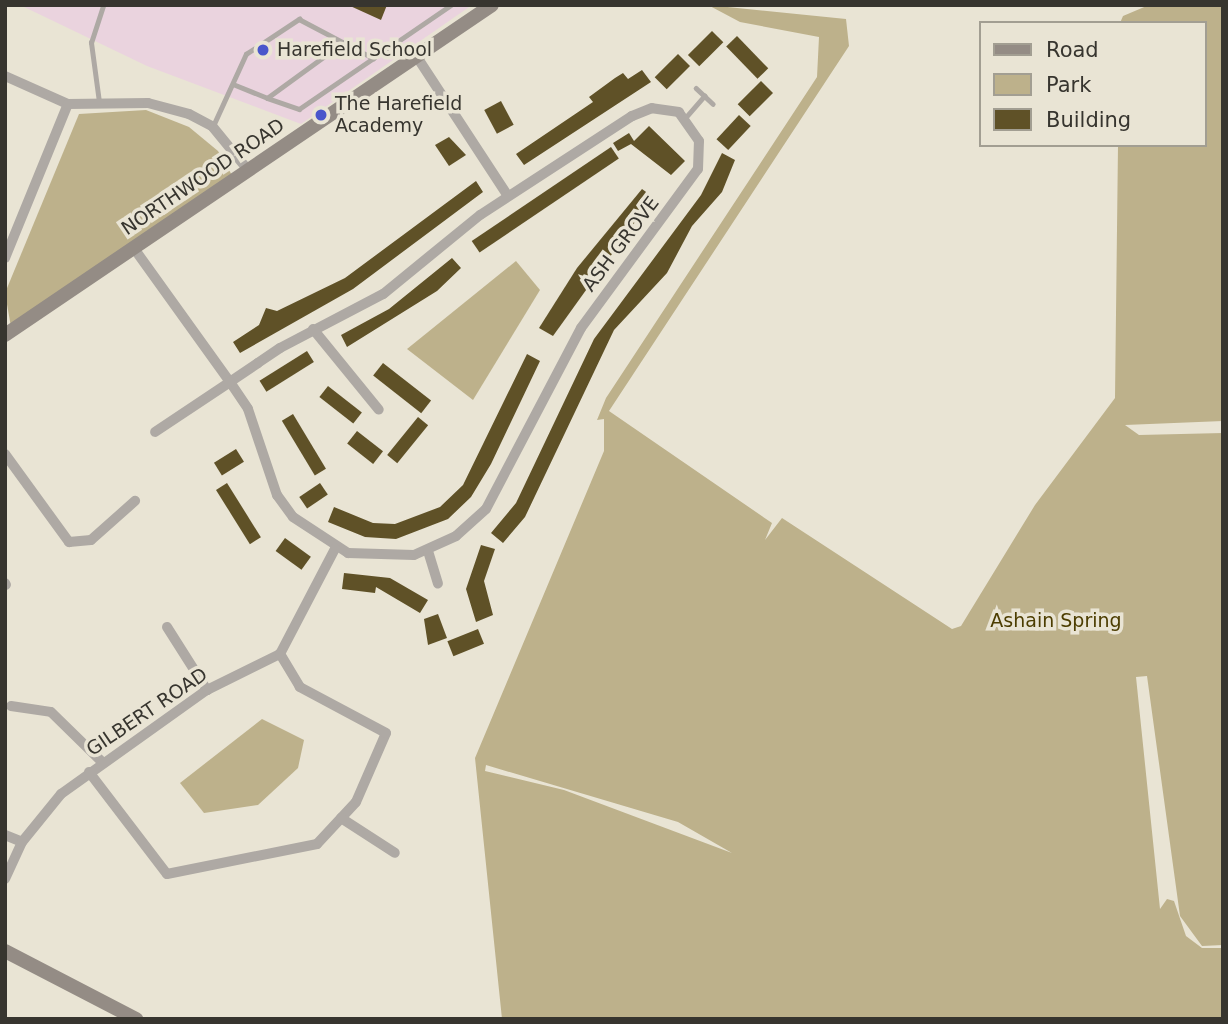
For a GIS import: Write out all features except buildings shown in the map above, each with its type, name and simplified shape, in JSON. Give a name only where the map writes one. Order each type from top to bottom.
[{"type":"street","name":"NORTHWOOD ROAD","points":[[5,335],[492,5]]},
{"type":"street","points":[[417,57],[508,196]]},
{"type":"street","points":[[5,76],[68,104],[148,103],[212,126],[248,170]]},
{"type":"street","points":[[5,258],[68,104]]},
{"type":"street","points":[[155,432],[313,329],[390,289],[508,196],[642,111],[661,107],[686,117]]},
{"type":"street","name":"ASH GROVE","points":[[134,247],[230,382],[255,424],[277,495],[307,532],[335,549],[379,558],[428,551],[486,509],[581,328],[698,169],[699,141],[686,117]]},
{"type":"street","points":[[313,329],[379,410]]},
{"type":"street","points":[[5,454],[69,542],[91,540],[135,501]]},
{"type":"street","points":[[89,772],[167,874],[317,844],[356,802],[386,733],[300,687],[280,654],[335,549]]},
{"type":"street","points":[[428,551],[438,583]]},
{"type":"street","points":[[167,626],[207,690]]},
{"type":"street","name":"GILBERT ROAD","points":[[5,879],[22,842],[89,772],[207,690],[280,654]]},
{"type":"street","points":[[11,706],[51,712],[102,762]]},
{"type":"street","points":[[341,818],[395,853]]},
{"type":"street","points":[[5,835],[22,842]]},
{"type":"street","points":[[5,951],[136,1019]]},
{"type":"lane","points":[[99,102],[91,43],[103,5]]},
{"type":"lane","points":[[233,84],[299,109],[452,5]]},
{"type":"lane","points":[[212,126],[246,54],[299,19],[373,58]]},
{"type":"lane","points":[[267,98],[344,42]]},
{"type":"lane","points":[[696,88],[713,104]]},
{"type":"lane","points":[[686,117],[704,96]]},
{"type":"shaded area","name":"Harefield School","points":[[20,5],[472,5],[301,124],[147,66]]},
{"type":"green space","name":"Ashain Spring","points":[[708,5],[846,19],[849,46],[609,411],[772,523],[765,540],[782,518],[952,629],[961,626],[1035,505],[1115,398],[1118,147],[1207,147],[1207,21],[1121,21],[1123,16],[1149,5],[1223,5],[1223,421],[1125,425],[1139,435],[1223,433],[1223,945],[1202,946],[1180,916],[1147,676],[1136,677],[1160,909],[1167,899],[1174,901],[1186,936],[1202,948],[1223,948],[1223,1019],[502,1019],[475,758],[604,451],[604,419],[597,420],[606,398],[817,77],[819,37],[740,22]],"holes":[[[486,765],[678,822],[732,853],[564,790],[485,771]]]},
{"type":"green space","points":[[146,110],[189,127],[218,151],[233,177],[11,327],[5,293],[79,114]]},
{"type":"green space","points":[[516,261],[540,290],[473,400],[407,349]]},
{"type":"green space","points":[[262,719],[304,740],[298,768],[258,805],[204,813],[180,783]]},
{"type":"place","name":"Harefield School","points":[[263,50]]},
{"type":"place","name":"The Harefield Academy","points":[[321,115]]}]
